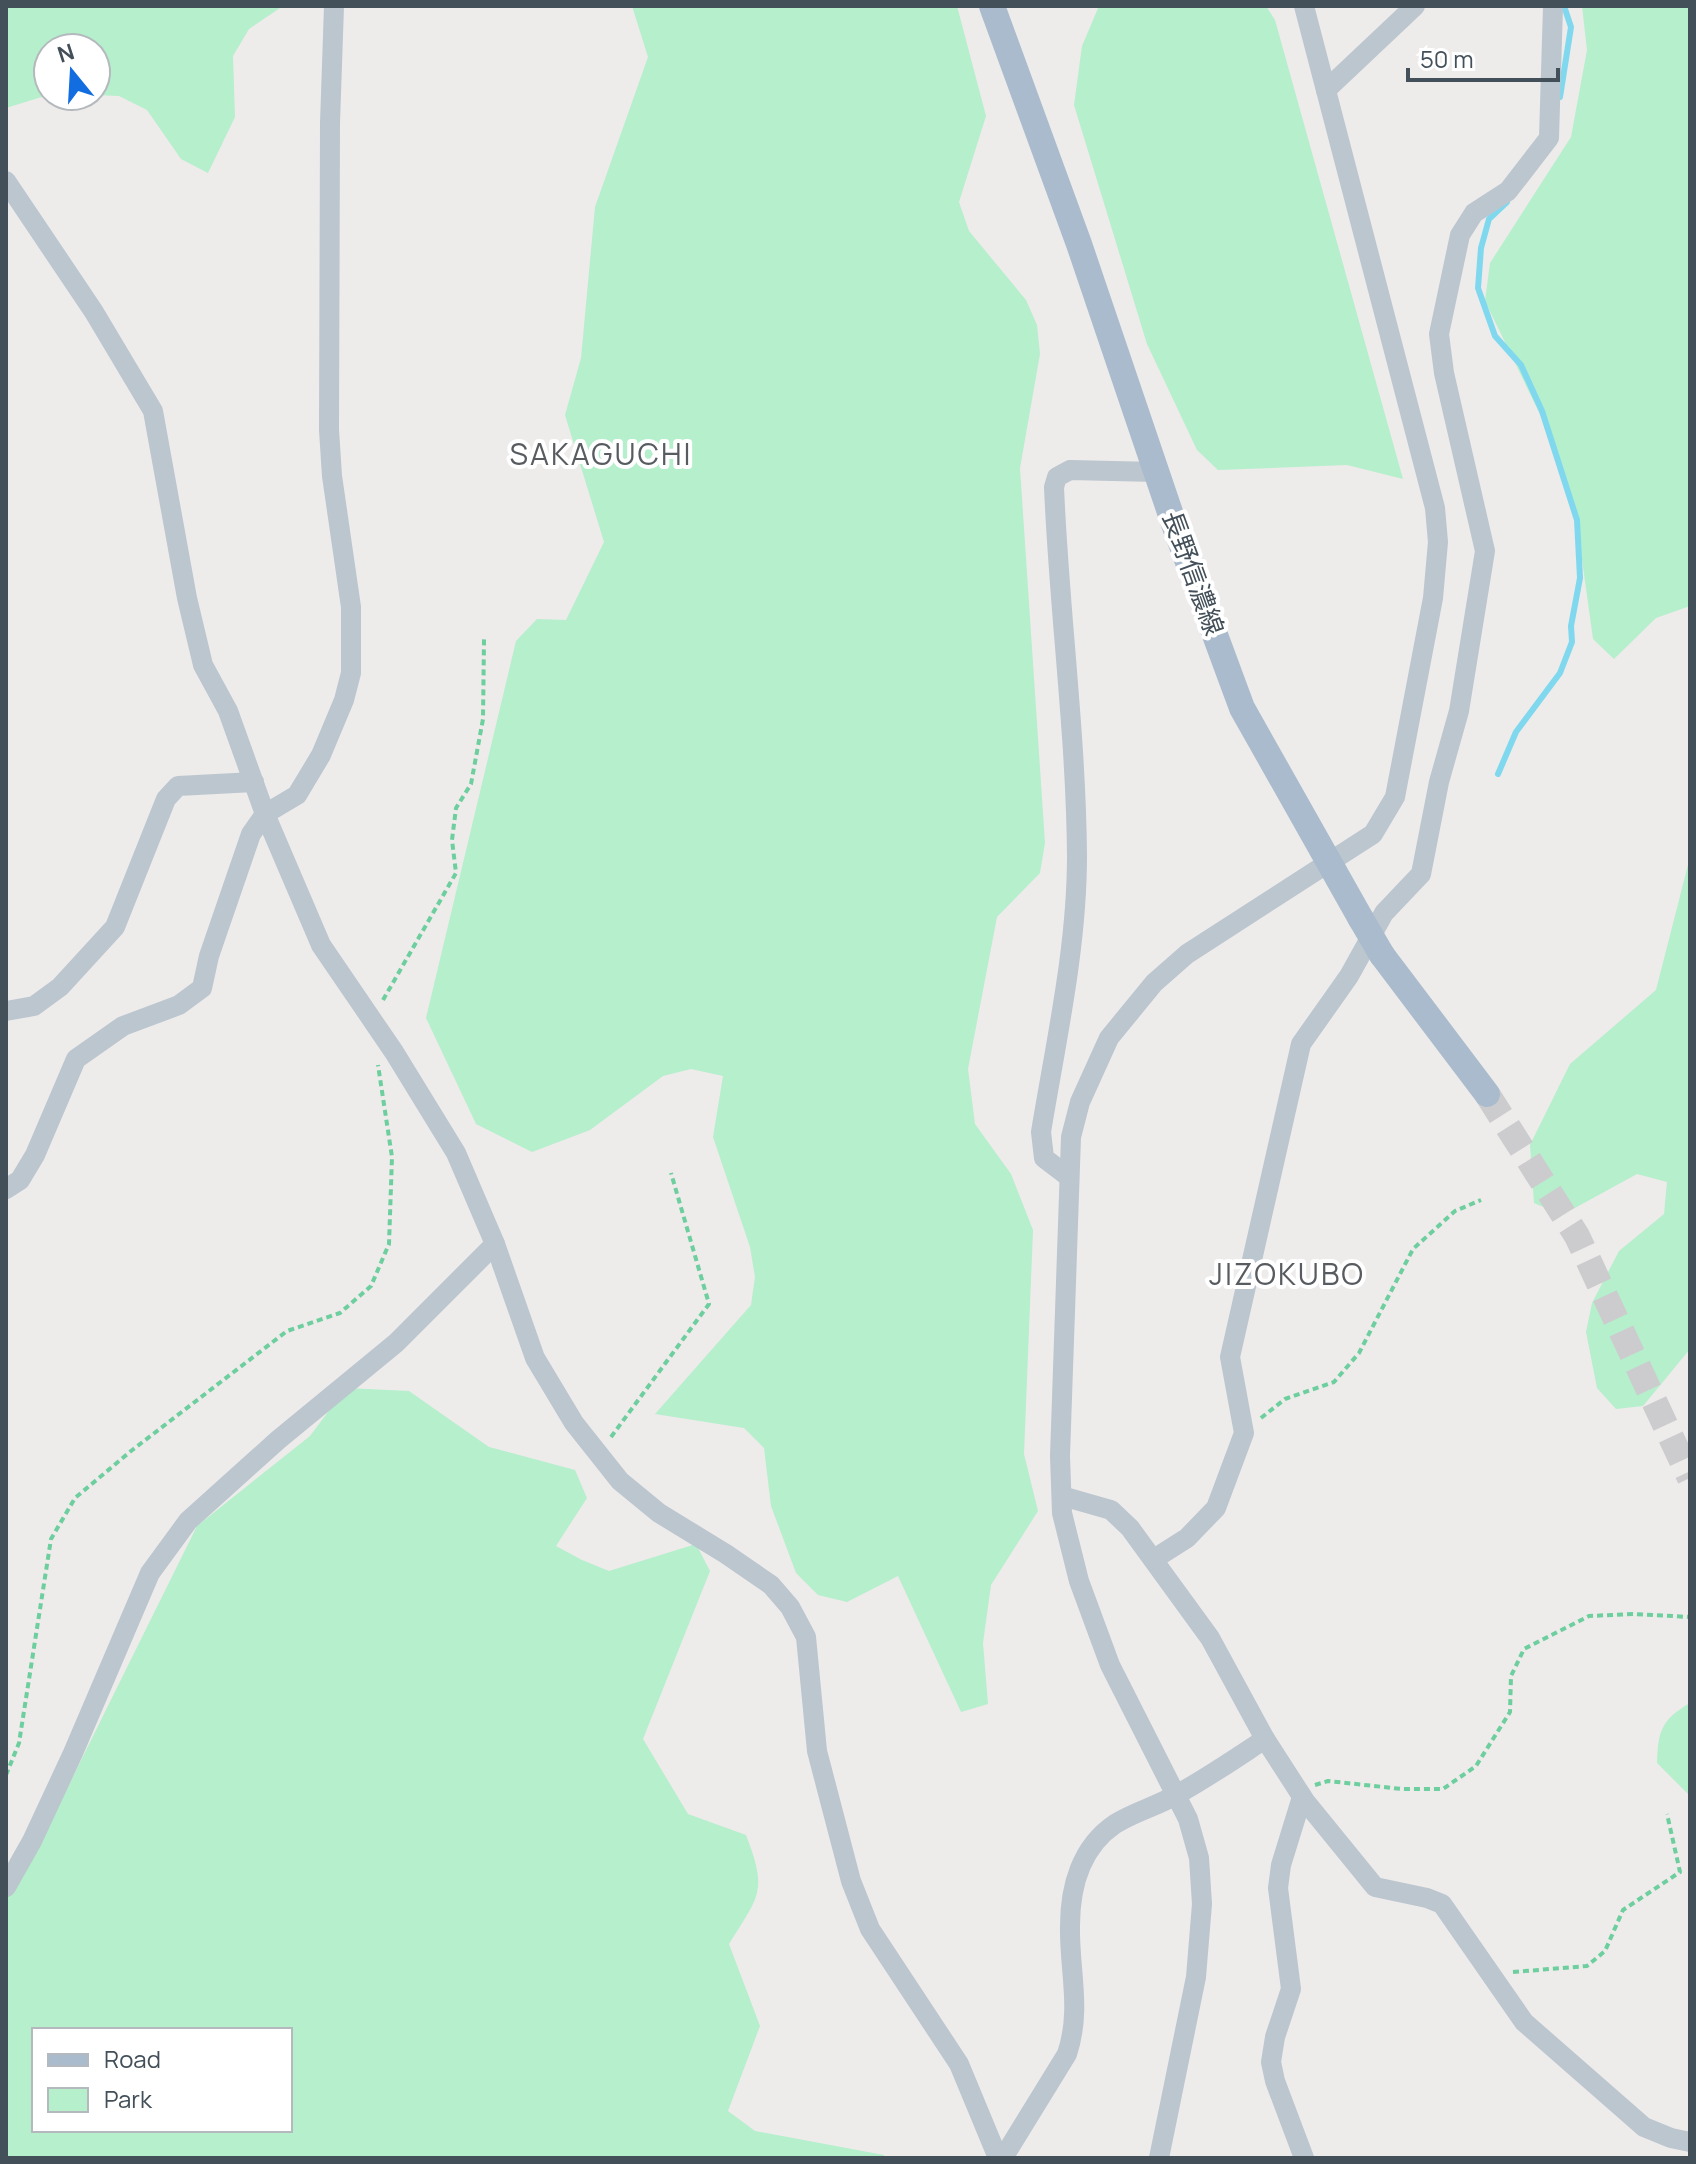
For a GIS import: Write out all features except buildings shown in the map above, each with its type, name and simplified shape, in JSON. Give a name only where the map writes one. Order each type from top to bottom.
[{"type":"main road","name":"長野信濃線","points":[[992,6],[1084,257],[1156,472],[1242,708],[1382,955],[1487,1094]]},
{"type":"street","points":[[6,1189],[20,1180],[35,1155],[76,1059],[123,1026],[179,1005],[202,988],[209,956],[251,834],[265,814],[297,795],[321,755],[344,700],[351,673],[351,607],[332,476],[329,430],[330,123],[334,6]]},
{"type":"street","points":[[1159,2158],[1196,1977],[1202,1904],[1199,1858],[1188,1819],[1110,1665],[1079,1581],[1062,1513],[1060,1456],[1071,1137],[1080,1102],[1109,1038],[1154,983],[1187,954],[1373,834],[1395,797],[1433,598],[1438,542],[1435,508],[1304,6]]},
{"type":"street","points":[[1326,90],[1415,6]]},
{"type":"street","points":[[1154,1559],[1187,1538],[1216,1508],[1244,1433],[1230,1357],[1301,1044],[1349,976],[1384,913],[1421,874],[1439,782],[1459,711],[1485,551],[1444,373],[1439,334],[1460,235],[1474,213],[1508,191],[1549,138],[1553,6]]},
{"type":"street","points":[[6,181],[94,312],[153,411],[187,598],[203,665],[228,711],[265,814],[321,945],[456,1153],[495,1244],[535,1358],[574,1423],[620,1481],[659,1513],[771,1585],[790,1607],[806,1637],[817,1751],[851,1881],[870,1929],[959,2064],[1001,2158]]},
{"type":"street","points":[[1069,1177],[1044,1158],[1041,1132],[1072,946],[1077,857],[1071,713],[1054,487],[1057,477],[1070,470],[1156,472]]},
{"type":"street","points":[[6,1011],[34,1006],[60,987],[115,927],[166,799],[178,786],[254,782]]},
{"type":"street","points":[[6,1887],[32,1841],[73,1753],[150,1573],[188,1521],[278,1440],[396,1343],[495,1244]]},
{"type":"street","points":[[1062,1496],[1111,1510],[1130,1528],[1210,1638],[1265,1739],[1300,1794],[1375,1887],[1442,1904],[1524,2022],[1644,2127],[1690,2142]]},
{"type":"street","points":[[1001,2158],[1067,2054],[1073,2036],[1075,1992],[1069,1931],[1070,1898],[1089,1849],[1115,1824],[1175,1796],[1265,1739]]},
{"type":"street","points":[[1300,1794],[1278,1888],[1291,1989],[1275,2037],[1271,2062],[1304,2158]]},
{"type":"path","points":[[371,1019],[456,873],[452,840],[456,808],[471,784],[483,719],[484,639]]},
{"type":"path","points":[[6,1775],[19,1743],[51,1539],[75,1498],[287,1331],[340,1313],[371,1286],[389,1244],[392,1157],[378,1065]]},
{"type":"path","points":[[600,1456],[620,1423],[709,1304],[671,1173]]},
{"type":"path","points":[[1244,1433],[1285,1399],[1334,1382],[1359,1353],[1413,1249],[1455,1211],[1481,1200]]},
{"type":"path","points":[[1300,1794],[1328,1781],[1402,1789],[1443,1789],[1476,1766],[1510,1712],[1511,1676],[1524,1649],[1589,1616],[1633,1614],[1690,1617]]},
{"type":"path","points":[[1490,1974],[1587,1966],[1605,1951],[1623,1910],[1680,1872],[1667,1814]]},
{"type":"green space","points":[[6,6],[283,6],[249,29],[233,56],[235,117],[208,173],[181,159],[147,110],[112,96],[112,32],[32,32],[32,100],[6,108]]},
{"type":"green space","points":[[632,6],[957,6],[986,116],[959,202],[969,231],[1026,300],[1037,325],[1040,354],[1020,468],[1045,843],[1040,873],[997,917],[968,1069],[975,1124],[1011,1174],[1033,1230],[1024,1454],[1038,1511],[991,1585],[983,1643],[988,1704],[961,1712],[898,1576],[847,1602],[818,1595],[796,1573],[771,1506],[764,1448],[744,1428],[655,1414],[751,1305],[755,1277],[750,1247],[713,1137],[723,1076],[691,1069],[663,1076],[590,1130],[532,1152],[476,1124],[426,1018],[516,641],[537,619],[566,620],[604,542],[565,415],[581,358],[595,207],[648,57]]},
{"type":"green space","points":[[1099,6],[1266,6],[1275,20],[1403,479],[1347,465],[1218,470],[1197,450],[1147,344],[1074,105],[1082,46]]},
{"type":"green space","points":[[1582,6],[1690,6],[1690,606],[1656,618],[1614,659],[1593,639],[1576,516],[1550,435],[1485,301],[1490,263],[1571,137],[1587,50]]},
{"type":"green space","points":[[1690,857],[1690,1349],[1643,1406],[1616,1409],[1597,1388],[1586,1332],[1592,1303],[1619,1251],[1664,1214],[1667,1182],[1637,1174],[1562,1215],[1534,1203],[1530,1145],[1570,1064],[1656,990]]},
{"type":"green space","points":[[346,1388],[409,1391],[489,1447],[575,1470],[587,1498],[556,1546],[582,1560],[609,1571],[696,1544],[710,1571],[643,1739],[688,1814],[746,1835],[757,1869],[757,1892],[753,1903],[729,1944],[760,2026],[728,2111],[755,2131],[884,2155],[884,2158],[6,2158],[6,1899],[52,1819],[197,1526],[310,1436]]},
{"type":"green space","points":[[1690,1703],[1690,1796],[1657,1763],[1663,1727]]},
{"type":"waterway","points":[[1560,97],[1571,27],[1564,6]]},
{"type":"waterway","points":[[1498,774],[1516,732],[1560,673],[1572,642],[1571,626],[1580,578],[1577,520],[1542,411],[1521,365],[1495,336],[1478,288],[1481,248],[1489,219],[1507,202]]},
{"type":"tunnel","points":[[1487,1094],[1577,1236],[1690,1478]]},
{"type":"district","name":"SAKAGUCHI","points":[[601,455]]},
{"type":"district","name":"JIZOKUBO","points":[[1287,1275]]}]
